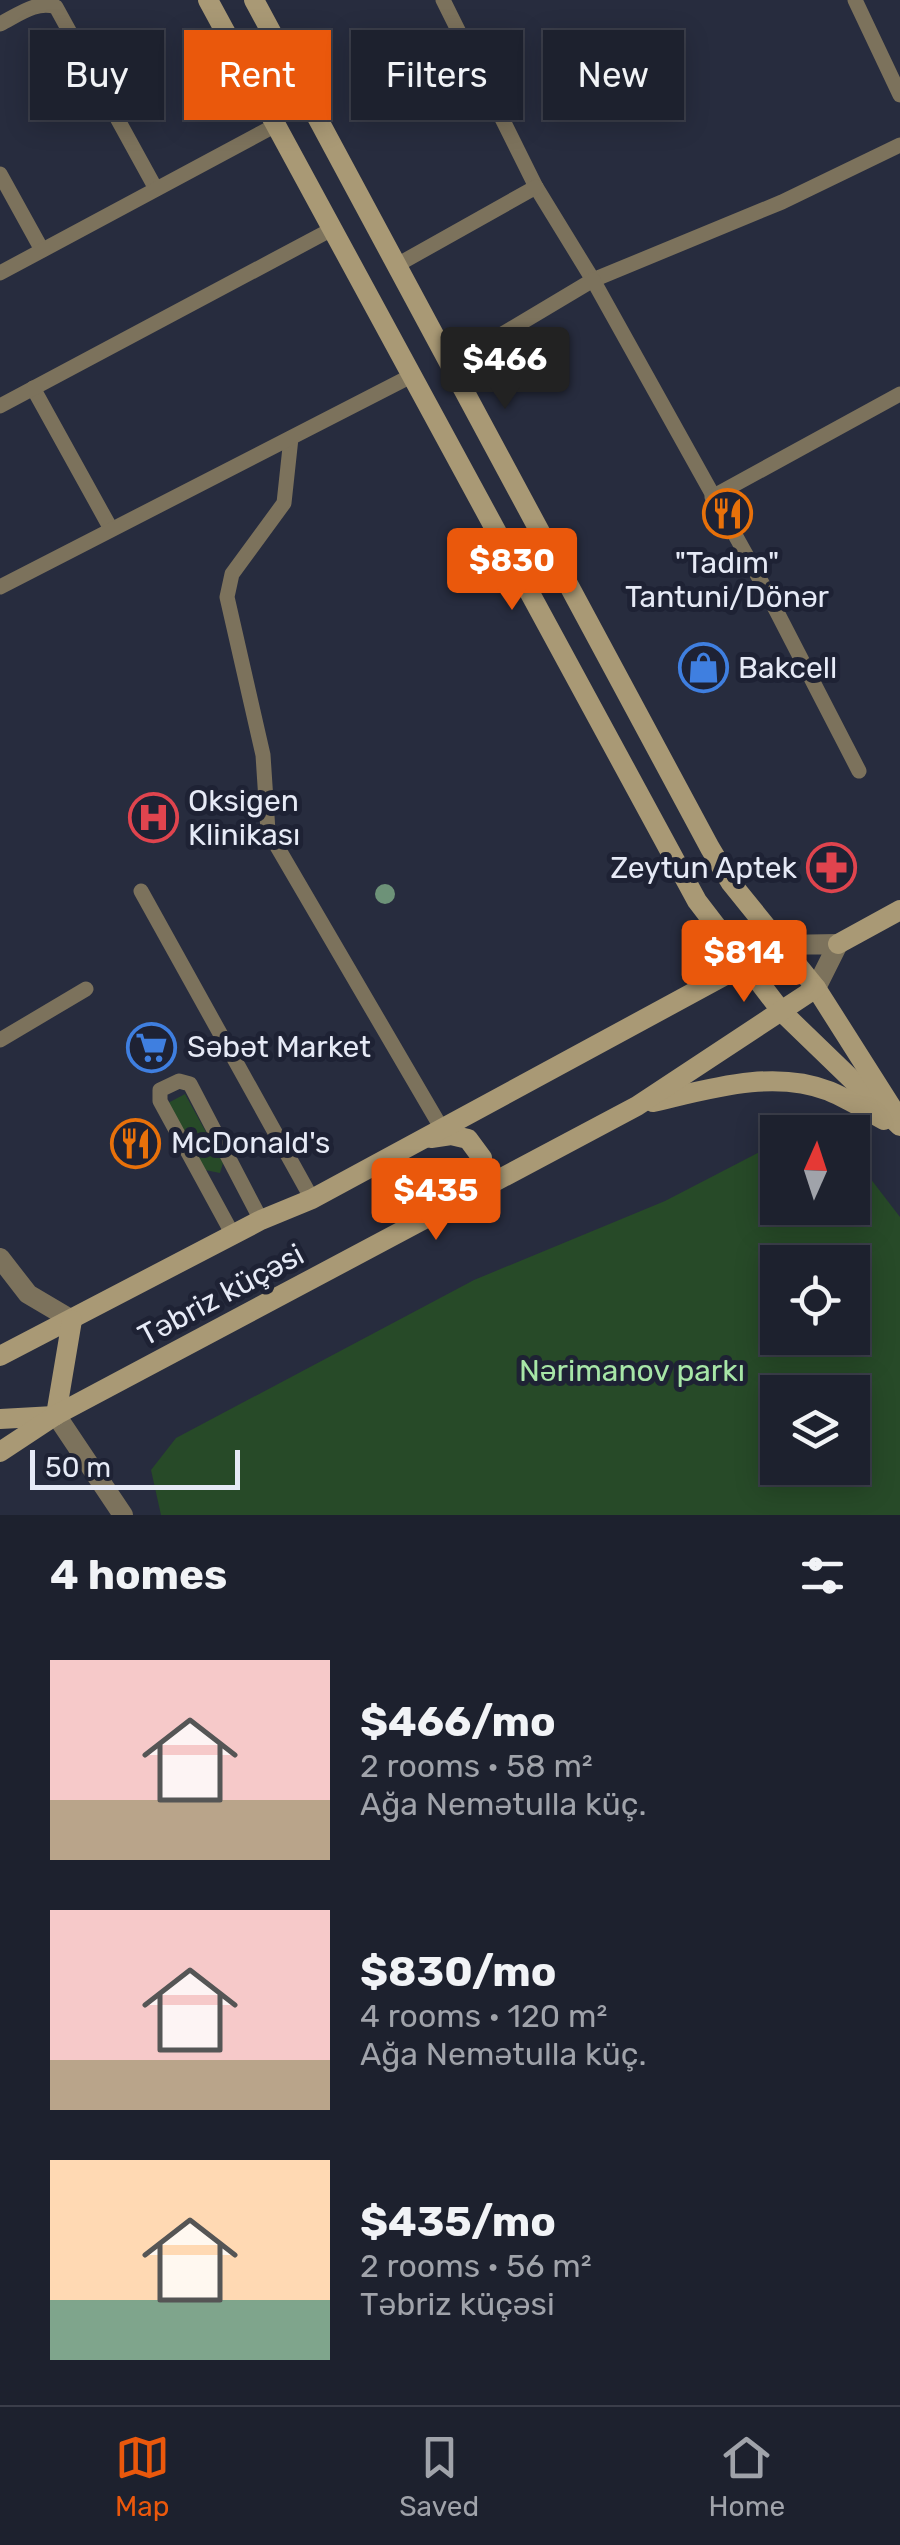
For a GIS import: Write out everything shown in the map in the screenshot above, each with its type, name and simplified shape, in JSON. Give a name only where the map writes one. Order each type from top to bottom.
[{"type":"main road","points":[[208,0],[679,872],[744,966],[782,1012],[900,1125]]},
{"type":"main road","points":[[254,0],[731,883],[816,988],[900,1125]]},
{"type":"main road","points":[[838,944],[900,910]]},
{"type":"main road","name":"Təbriz küçəsi","points":[[0,1356],[261,1220],[312,1199],[781,945]]},
{"type":"main road","name":"Təbriz küçəsi","points":[[0,1452],[56,1415],[637,1106],[816,988]]},
{"type":"main road","points":[[637,1106],[744,1083],[784,1082],[830,1091],[900,1125]]},
{"type":"main road","points":[[422,1140],[451,1135],[468,1140],[482,1158],[477,1181],[460,1203]]},
{"type":"main road","points":[[0,1419],[56,1415],[72,1320]]},
{"type":"street","points":[[781,945],[838,944],[816,988]]},
{"type":"street","points":[[0,1258],[28,1294],[72,1320]]},
{"type":"street","points":[[56,1415],[122,1515]]},
{"type":"lane","points":[[443,0],[536,187],[712,496],[859,771]]},
{"type":"lane","points":[[855,0],[900,95]]},
{"type":"lane","points":[[0,24],[46,2],[56,7],[156,188]]},
{"type":"lane","points":[[0,272],[276,125]]},
{"type":"lane","points":[[449,361],[479,348],[592,280],[782,202],[900,145]]},
{"type":"lane","points":[[0,174],[42,250]]},
{"type":"lane","points":[[397,265],[536,187]]},
{"type":"lane","points":[[0,406],[334,228]]},
{"type":"lane","points":[[0,566],[4,585],[413,375]]},
{"type":"lane","points":[[33,388],[111,529]]},
{"type":"lane","points":[[712,496],[900,394]]},
{"type":"lane","points":[[291,438],[284,502],[232,574],[227,597],[263,755],[268,830],[442,1129]]},
{"type":"lane","points":[[141,891],[312,1199]]},
{"type":"lane","points":[[0,1040],[86,989]]},
{"type":"lane","points":[[233,1235],[160,1101],[160,1090],[178,1081],[190,1084],[261,1220]]},
{"type":"green space","points":[[185,1094],[223,1163],[220,1173],[205,1170],[168,1103]]},
{"type":"green space","name":"Nərimanov parkı","points":[[760,1152],[760,1225],[870,1225],[870,1178],[900,1217],[900,1515],[161,1515],[151,1470],[176,1438],[474,1280],[665,1201]]},
{"type":"place","name":"\"Tadım\" Tantuni/Dönər","points":[[727,514]]},
{"type":"place","name":"Bakcell","points":[[703,668]]},
{"type":"place","name":"Oksigen Klinikası","points":[[153,818]]},
{"type":"place","name":"Zeytun Aptek","points":[[832,868]]},
{"type":"place","name":"Səbət Market","points":[[152,1047]]},
{"type":"place","name":"McDonald's","points":[[136,1143]]}]
